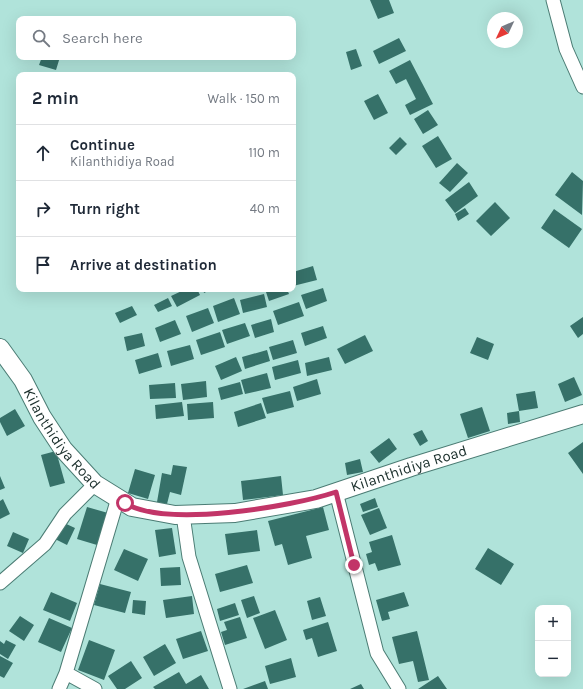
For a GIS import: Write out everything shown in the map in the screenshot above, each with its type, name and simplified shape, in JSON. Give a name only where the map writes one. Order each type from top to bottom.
[{"type":"street","points":[[553,0],[566,49],[583,87]]},
{"type":"street","name":"Kilanthidiya Road","points":[[0,348],[24,380],[42,417],[63,449],[95,484],[132,507],[175,515],[235,513],[316,499],[411,467],[583,414]]},
{"type":"street","points":[[0,583],[45,544],[65,514],[95,484]]},
{"type":"street","points":[[336,492],[377,653],[399,689]]},
{"type":"street","points":[[59,689],[66,673],[118,498]]},
{"type":"street","points":[[183,515],[189,557],[230,689]]},
{"type":"street","points":[[66,673],[95,689]]},
{"type":"building","points":[[370,0],[389,0],[394,13],[378,19]]},
{"type":"building","points":[[399,38],[406,51],[379,64],[373,51]]},
{"type":"building","points":[[356,49],[362,66],[351,70],[346,52]]},
{"type":"building","points":[[41,60],[59,60],[56,70],[39,65]]},
{"type":"building","points":[[410,60],[433,104],[410,115],[405,105],[416,99],[406,79],[396,84],[389,71]]},
{"type":"building","points":[[378,94],[388,113],[374,120],[364,101]]},
{"type":"building","points":[[428,110],[438,125],[423,134],[414,119]]},
{"type":"building","points":[[438,136],[452,159],[436,168],[422,146]]},
{"type":"building","points":[[400,137],[407,144],[396,155],[389,148]]},
{"type":"building","points":[[457,163],[468,173],[450,192],[439,183]]},
{"type":"building","points":[[572,172],[583,181],[582,215],[555,195]]},
{"type":"building","points":[[469,182],[478,196],[455,213],[445,200]]},
{"type":"building","points":[[495,202],[510,218],[491,236],[476,221]]},
{"type":"building","points":[[465,208],[469,214],[458,221],[455,214]]},
{"type":"building","points":[[554,209],[582,229],[569,248],[541,228]]},
{"type":"building","points":[[313,266],[317,280],[296,285],[296,271]]},
{"type":"building","points":[[323,288],[327,301],[306,309],[301,295]]},
{"type":"building","points":[[180,292],[198,292],[200,295],[177,307],[171,296]]},
{"type":"building","points":[[266,292],[288,292],[289,294],[269,301]]},
{"type":"building","points":[[264,294],[267,307],[243,313],[240,300]]},
{"type":"building","points":[[168,298],[172,306],[158,312],[154,305]]},
{"type":"building","points":[[234,298],[240,314],[218,322],[213,306]]},
{"type":"building","points":[[299,302],[304,316],[278,325],[273,311]]},
{"type":"building","points":[[132,306],[137,315],[120,323],[115,313]]},
{"type":"building","points":[[208,308],[214,323],[192,332],[186,316]]},
{"type":"building","points":[[583,317],[583,334],[578,338],[570,326]]},
{"type":"building","points":[[271,319],[274,332],[255,338],[251,325]]},
{"type":"building","points":[[175,320],[181,334],[160,342],[155,328]]},
{"type":"building","points":[[245,323],[250,336],[227,344],[222,330]]},
{"type":"building","points":[[323,326],[327,338],[305,346],[301,333]]},
{"type":"building","points":[[220,332],[225,347],[201,355],[196,340]]},
{"type":"building","points":[[142,333],[145,346],[127,351],[124,337]]},
{"type":"building","points":[[365,335],[373,351],[345,364],[337,349]]},
{"type":"building","points":[[477,337],[494,344],[488,360],[470,353]]},
{"type":"building","points":[[293,340],[297,353],[273,360],[269,347]]},
{"type":"building","points":[[190,345],[194,359],[171,366],[167,351]]},
{"type":"building","points":[[267,350],[270,361],[245,369],[242,357]]},
{"type":"building","points":[[158,353],[162,367],[139,374],[135,360]]},
{"type":"building","points":[[236,357],[242,371],[221,380],[215,366]]},
{"type":"building","points":[[329,357],[332,370],[307,376],[305,363]]},
{"type":"building","points":[[298,360],[301,373],[275,380],[272,367]]},
{"type":"building","points":[[267,373],[271,388],[245,394],[241,380]]},
{"type":"building","points":[[574,377],[582,395],[565,402],[558,384]]},
{"type":"building","points":[[317,379],[321,394],[297,401],[293,387]]},
{"type":"building","points":[[206,381],[207,397],[183,400],[181,384]]},
{"type":"building","points":[[240,382],[243,394],[221,400],[218,388]]},
{"type":"building","points":[[175,383],[176,398],[150,399],[149,385]]},
{"type":"building","points":[[290,391],[294,407],[267,414],[262,398]]},
{"type":"building","points":[[535,391],[538,408],[519,411],[516,394]]},
{"type":"building","points":[[182,402],[184,416],[156,419],[155,405]]},
{"type":"building","points":[[213,402],[214,418],[188,420],[187,404]]},
{"type":"building","points":[[261,403],[266,418],[238,427],[234,412]]},
{"type":"building","points":[[482,407],[490,431],[468,438],[460,414]]},
{"type":"building","points":[[15,409],[25,426],[7,436],[0,422],[0,418]]},
{"type":"building","points":[[519,411],[520,422],[508,424],[507,413]]},
{"type":"building","points":[[422,430],[428,441],[420,446],[413,434]]},
{"type":"building","points":[[389,438],[397,449],[379,463],[370,452]]},
{"type":"building","points":[[583,442],[583,474],[568,453]]},
{"type":"building","points":[[56,451],[65,483],[50,487],[41,455]]},
{"type":"building","points":[[360,459],[363,472],[347,475],[345,463]]},
{"type":"building","points":[[173,465],[187,467],[181,495],[170,492],[167,504],[157,502],[162,473],[171,475]]},
{"type":"building","points":[[135,469],[155,475],[148,499],[128,493]]},
{"type":"building","points":[[0,476],[5,488],[0,490]]},
{"type":"building","points":[[281,476],[283,495],[243,500],[241,481]]},
{"type":"building","points":[[375,498],[378,507],[363,512],[360,504]]},
{"type":"building","points":[[3,499],[10,514],[0,519],[0,501]]},
{"type":"building","points":[[87,507],[108,513],[97,545],[77,539]]},
{"type":"building","points":[[323,507],[329,530],[306,536],[312,558],[288,565],[282,544],[275,546],[268,521]]},
{"type":"building","points":[[379,508],[387,528],[370,535],[361,515]]},
{"type":"building","points":[[62,522],[75,528],[67,545],[55,539]]},
{"type":"building","points":[[172,528],[176,554],[159,557],[155,530]]},
{"type":"building","points":[[257,530],[260,551],[228,555],[225,534]]},
{"type":"building","points":[[13,532],[29,539],[23,553],[7,546]]},
{"type":"building","points":[[392,535],[401,565],[378,571],[375,563],[369,565],[366,554],[372,552],[369,542]]},
{"type":"building","points":[[488,548],[514,564],[501,585],[475,569]]},
{"type":"building","points":[[124,549],[148,559],[138,581],[114,570]]},
{"type":"building","points":[[247,565],[253,583],[220,592],[215,574]]},
{"type":"building","points":[[180,567],[181,585],[161,586],[160,568]]},
{"type":"building","points":[[100,584],[131,592],[125,613],[94,605]]},
{"type":"building","points":[[51,592],[77,603],[70,621],[43,610]]},
{"type":"building","points":[[404,592],[409,606],[388,612],[390,619],[382,621],[376,600]]},
{"type":"building","points":[[192,596],[194,614],[166,618],[163,600]]},
{"type":"building","points":[[254,596],[260,613],[247,618],[241,600]]},
{"type":"building","points":[[320,597],[326,616],[312,620],[307,601]]},
{"type":"building","points":[[133,600],[146,601],[145,615],[132,613]]},
{"type":"building","points":[[235,603],[239,615],[220,621],[217,609]]},
{"type":"building","points":[[275,610],[287,640],[265,649],[253,618]]},
{"type":"building","points":[[20,616],[34,625],[24,641],[9,631]]},
{"type":"building","points":[[240,617],[247,638],[225,645],[221,632],[227,630],[224,622]]},
{"type":"building","points":[[49,618],[72,628],[61,652],[38,642]]},
{"type":"building","points":[[328,622],[337,651],[318,657],[312,638],[306,640],[303,630]]},
{"type":"building","points":[[201,631],[208,651],[183,659],[176,639]]},
{"type":"building","points":[[417,631],[429,680],[418,682],[413,661],[399,664],[392,637]]},
{"type":"building","points":[[6,640],[16,645],[8,659],[0,654],[0,641],[4,644]]},
{"type":"building","points":[[89,640],[115,650],[104,680],[78,670]]},
{"type":"building","points":[[165,644],[176,663],[154,676],[143,657]]},
{"type":"building","points":[[0,656],[13,663],[4,678],[0,676]]},
{"type":"building","points":[[291,658],[296,677],[270,684],[265,666]]},
{"type":"building","points":[[131,661],[142,678],[125,689],[117,689],[108,676]]},
{"type":"building","points":[[179,672],[186,684],[201,675],[209,689],[155,689],[153,687]]},
{"type":"building","points":[[438,676],[447,689],[418,689]]},
{"type":"building","points":[[265,681],[268,689],[243,689]]},
{"type":"building","points":[[361,684],[364,689],[350,689]]},
{"type":"route","points":[[125,503],[132,507],[175,515],[235,513],[316,499],[336,492],[354,565]]}]
